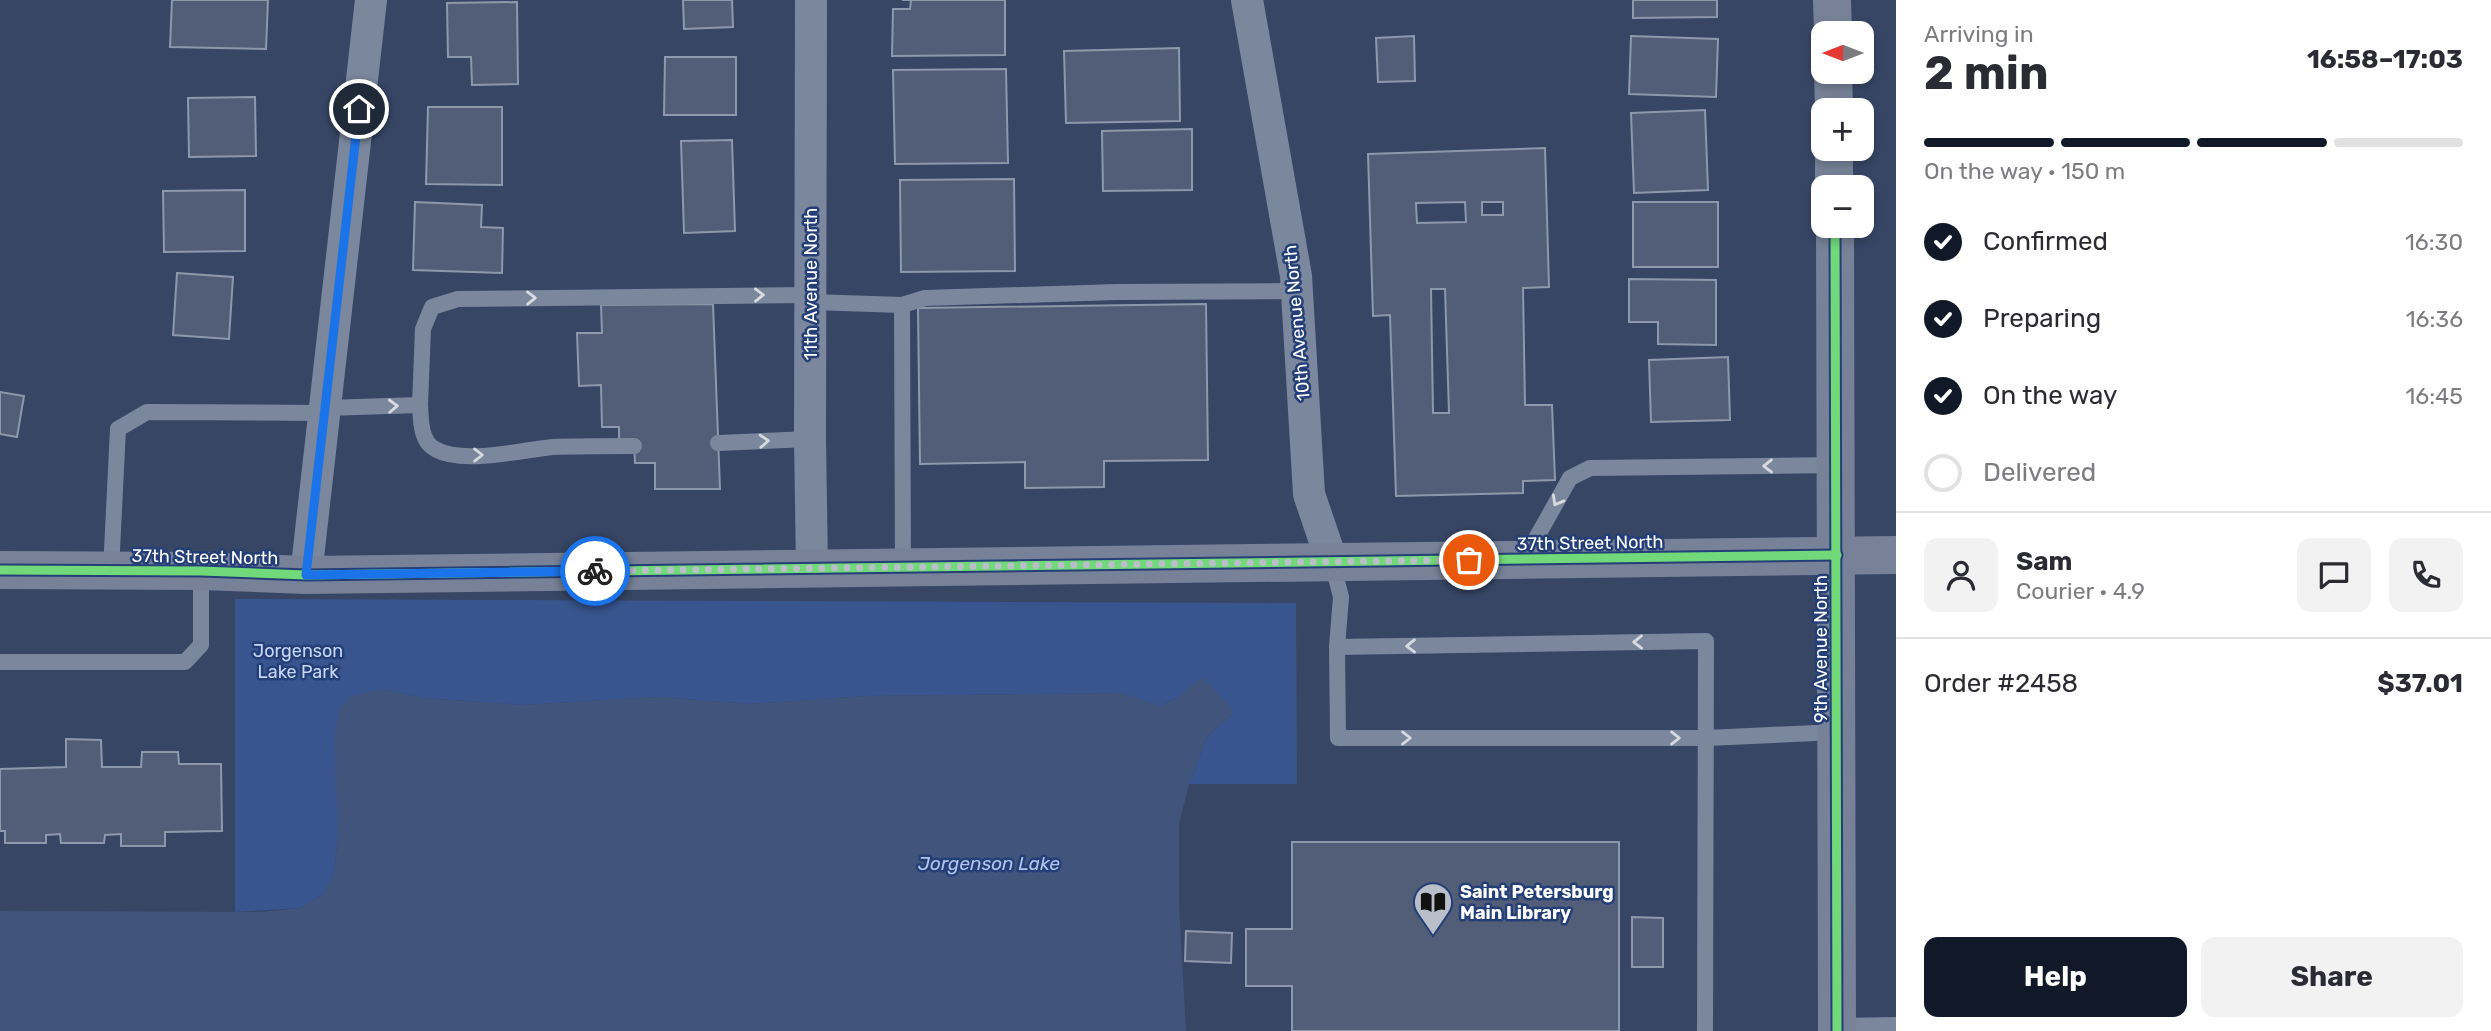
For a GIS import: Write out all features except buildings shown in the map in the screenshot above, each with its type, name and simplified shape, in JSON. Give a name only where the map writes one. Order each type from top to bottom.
[{"type":"street","points":[[306,575],[371,0]]},
{"type":"street","name":"11th Avenue North","points":[[811,0],[812,568]]},
{"type":"street","name":"10th Avenue North","points":[[1247,0],[1298,291],[1309,494],[1332,562]]},
{"type":"street","points":[[1832,0],[1833,21]]},
{"type":"street","name":"9th Avenue North","points":[[1835,238],[1837,1029]]},
{"type":"street","name":"37th Street North","points":[[0,570],[201,571],[306,575],[1896,555]]},
{"type":"lane","points":[[635,446],[554,447],[501,455],[453,455],[433,448],[422,431],[420,405],[423,329],[432,307],[458,299],[812,299],[902,305],[925,298],[1117,292],[1298,291]]},
{"type":"lane","points":[[902,305],[903,567]]},
{"type":"lane","points":[[111,570],[117,429],[146,412],[325,410],[420,405]]},
{"type":"lane","points":[[718,443],[810,439]]},
{"type":"lane","points":[[1524,559],[1570,478],[1590,468],[1836,465]]},
{"type":"lane","points":[[1332,562],[1341,597],[1337,647],[1338,738],[1707,738],[1837,732]]},
{"type":"lane","points":[[0,662],[185,662],[201,645],[201,571]]},
{"type":"lane","points":[[1337,647],[1706,641],[1705,1031]]},
{"type":"lane","points":[[1837,1029],[1896,1025]]},
{"type":"green space","name":"Jorgenson Lake Park","points":[[235,599],[1296,603],[1297,784],[1189,784],[1207,737],[1234,712],[1203,678],[1177,698],[1160,706],[1120,693],[866,696],[751,704],[657,697],[524,705],[423,698],[380,689],[337,788],[338,834],[334,873],[324,894],[300,908],[235,912]]},
{"type":"water","name":"Jorgenson Lake","points":[[1203,677],[1234,712],[1207,737],[1189,784],[1179,824],[1179,904],[1186,1031],[0,1031],[0,911],[260,912],[300,908],[324,894],[334,873],[338,834],[334,738],[339,710],[349,697],[380,689],[423,698],[523,705],[657,697],[751,704],[866,696],[1120,693],[1160,706],[1177,698]]},
{"type":"cycle path","points":[[1835,238],[1837,1031]]},
{"type":"cycle path","points":[[0,570],[201,571],[306,575],[1837,555]]},
{"type":"way so far","points":[[595,571],[1469,560]]},
{"type":"place","name":"Saint Petersburg Main Library","points":[[1433,936]]},
{"type":"route","points":[[359,109],[306,575],[595,571]]}]
